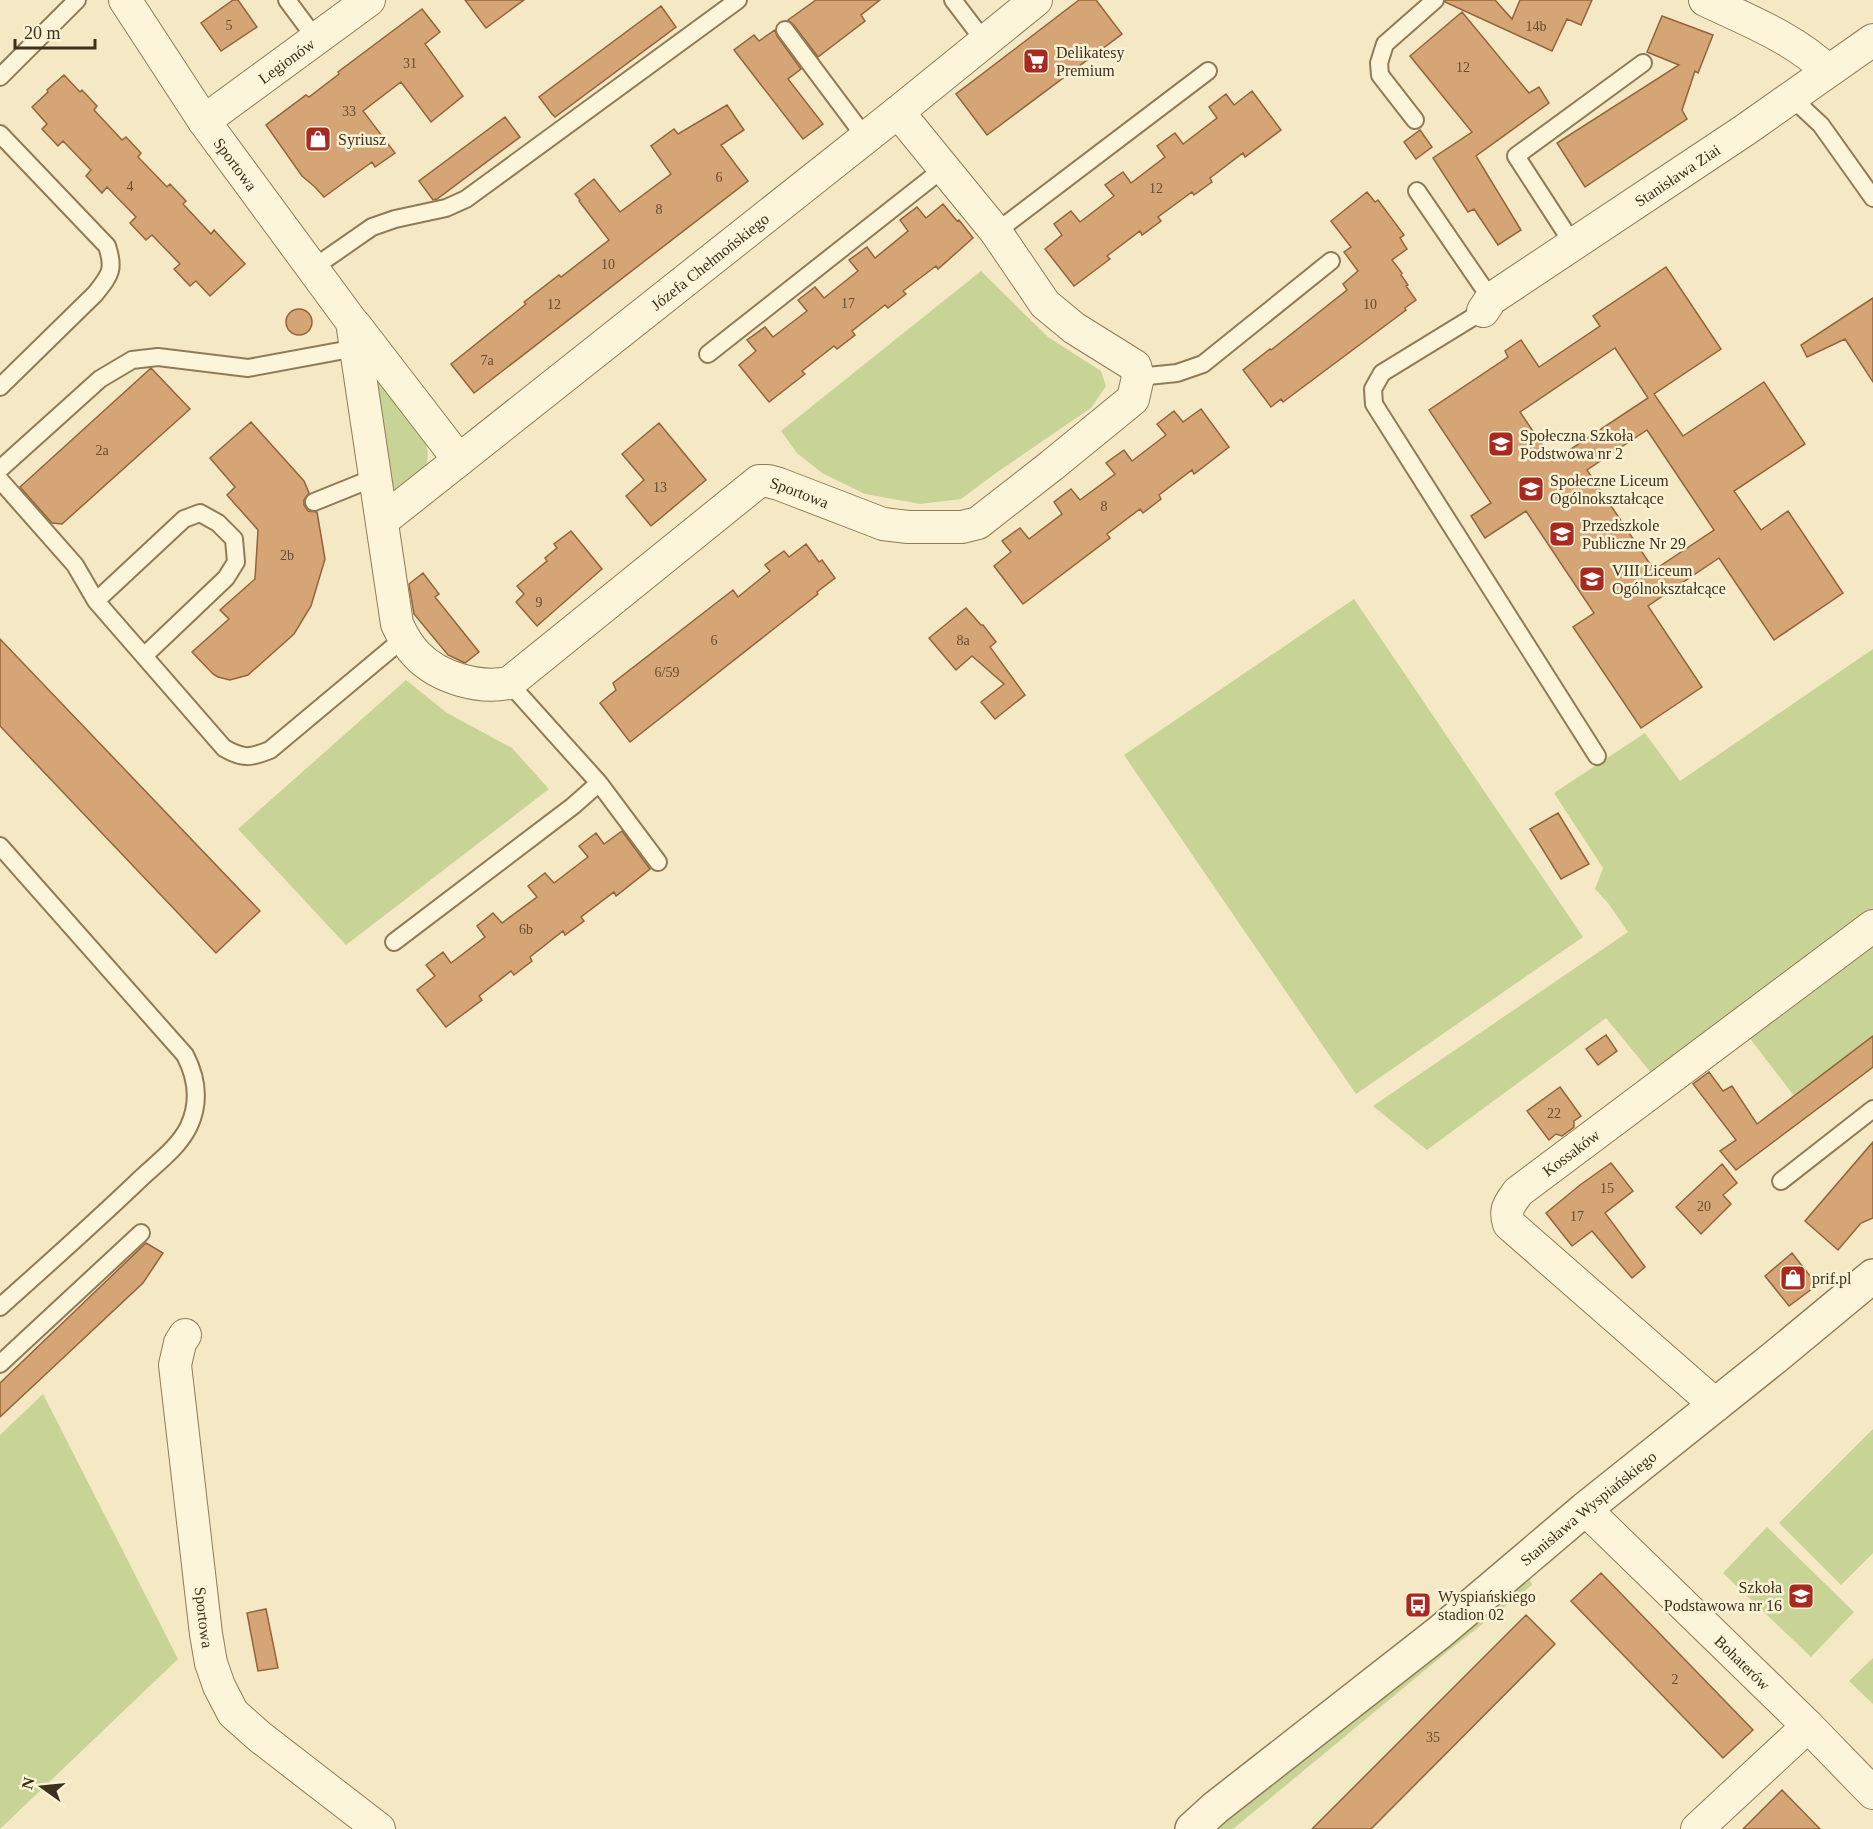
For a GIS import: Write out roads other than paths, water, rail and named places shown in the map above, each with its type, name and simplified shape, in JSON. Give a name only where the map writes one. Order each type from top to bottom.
[{"type":"street","name":"Sportowa","points":[[125,0],[204,121],[313,268],[354,335],[459,460]]},
{"type":"street","name":"Legionów","points":[[204,121],[369,0]]},
{"type":"street","name":"Józefa Chełmońskiego","points":[[382,521],[1036,0]]},
{"type":"street","points":[[1705,0],[1766,28],[1815,57],[1828,70]]},
{"type":"street","name":"Stanisława Ziai","points":[[1487,305],[1873,40]]},
{"type":"street","points":[[898,112],[996,232],[1045,304],[1074,328],[1136,366],[1138,377]]},
{"type":"street","name":"Sportowa","points":[[354,335],[397,624],[417,656],[430,666],[446,674],[483,684],[496,685],[509,683],[759,481],[779,484],[883,524],[908,527],[962,527],[978,523],[1133,399],[1138,377]]},
{"type":"street","name":"Kossaków","points":[[1716,1405],[1509,1224],[1506,1214],[1518,1192],[1873,926]]},
{"type":"street","name":"Stanisława Wyspiańskiego","points":[[1192,1829],[1215,1808],[1440,1632],[1585,1509],[1873,1276]]},
{"type":"street","name":"Sportowa","points":[[185,1335],[180,1343],[175,1365],[206,1635],[211,1663],[219,1686],[233,1713],[260,1737],[380,1829]]},
{"type":"street","name":"Bohaterów","points":[[1585,1509],[1808,1726],[1873,1793]]},
{"type":"street","points":[[1697,1829],[1808,1726]]},
{"type":"lane","points":[[0,77],[77,0]]},
{"type":"lane","points":[[287,0],[316,39]]},
{"type":"lane","points":[[313,268],[372,227],[395,219],[446,208],[466,199],[738,0]]},
{"type":"lane","points":[[953,0],[985,42]]},
{"type":"lane","points":[[1415,120],[1380,75],[1379,63],[1385,44],[1435,0]]},
{"type":"lane","points":[[785,30],[865,137]]},
{"type":"lane","points":[[1573,244],[1516,156],[1643,63]]},
{"type":"lane","points":[[996,232],[1208,71]]},
{"type":"lane","points":[[1791,97],[1821,125],[1873,198]]},
{"type":"lane","points":[[0,134],[107,246],[112,261],[109,277],[95,294],[0,387]]},
{"type":"lane","points":[[708,354],[944,168]]},
{"type":"lane","points":[[1417,191],[1487,305],[1382,373],[1373,389],[1374,404],[1597,756]]},
{"type":"lane","points":[[1138,377],[1177,373],[1203,364],[1331,261]]},
{"type":"lane","points":[[0,469],[100,379],[132,360],[158,357],[248,368],[354,335]]},
{"type":"lane","points":[[314,502],[376,477]]},
{"type":"lane","points":[[0,480],[75,565],[96,601],[224,748],[237,756],[252,757],[270,750],[404,638]]},
{"type":"lane","points":[[96,601],[184,519],[200,513],[218,523],[234,539],[236,562],[226,578],[144,656]]},
{"type":"lane","points":[[509,683],[599,783],[658,862]]},
{"type":"lane","points":[[394,942],[573,806],[599,783]]},
{"type":"lane","points":[[0,846],[185,1055],[193,1069],[196,1086],[195,1107],[189,1125],[178,1143],[0,1306]]},
{"type":"lane","points":[[1781,1181],[1873,1109]]},
{"type":"lane","points":[[0,1364],[141,1233]]},
{"type":"place","name":"Delikatesy Premium","points":[[1036,61]]},
{"type":"place","name":"Syriusz","points":[[318,139]]},
{"type":"place","name":"Społeczna Szkoła Podstwowa nr 2","points":[[1501,444]]},
{"type":"place","name":"Społeczne Liceum Ogólnokształcące","points":[[1531,489]]},
{"type":"place","name":"Przedszkole Publiczne Nr 29","points":[[1562,534]]},
{"type":"place","name":"VIII Liceum Ogólnokształcące","points":[[1592,579]]},
{"type":"place","name":"prif.pl","points":[[1793,1278]]},
{"type":"place","name":"Szkoła Podstawowa nr 16","points":[[1801,1596]]},
{"type":"place","name":"Wyspiańskiego stadion 02","points":[[1418,1605]]}]
